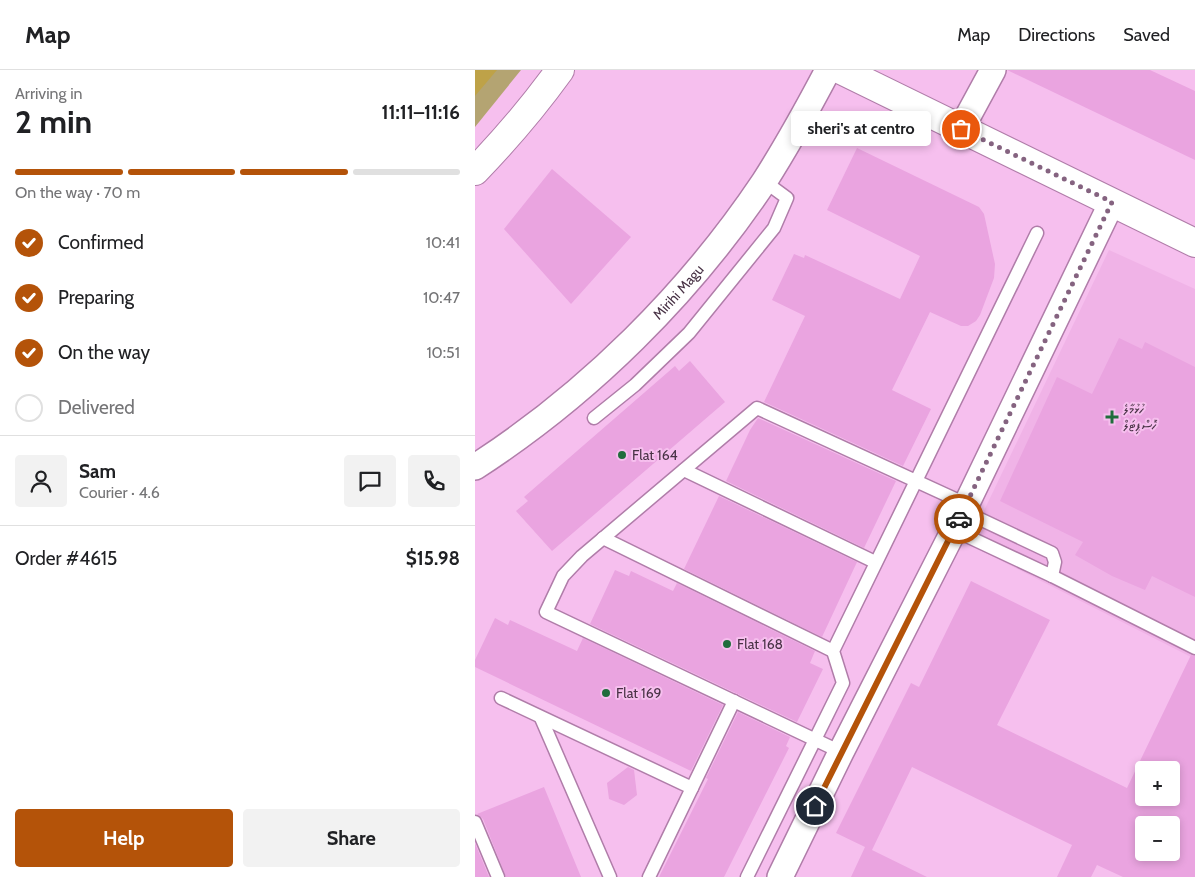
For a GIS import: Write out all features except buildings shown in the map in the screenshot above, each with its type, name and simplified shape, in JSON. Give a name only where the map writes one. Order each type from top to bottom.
[{"type":"street","points":[[475,171],[507,137],[560,70]]},
{"type":"street","name":"Mirihi Magu","points":[[475,467],[530,429],[577,391],[665,307],[694,274],[764,181],[828,70]]},
{"type":"street","points":[[841,70],[1195,243]]},
{"type":"street","points":[[961,129],[993,70]]},
{"type":"street","points":[[781,877],[841,752],[961,515],[1112,202]]},
{"type":"lane","points":[[594,418],[635,385],[689,333],[774,228],[787,198],[764,181]]},
{"type":"lane","points":[[747,877],[843,683],[833,651],[1037,233]]},
{"type":"lane","points":[[841,752],[546,612],[563,576],[582,556],[757,408],[915,481],[961,515],[1052,576],[1195,648]]},
{"type":"lane","points":[[684,470],[875,562]]},
{"type":"lane","points":[[961,515],[1052,553],[1055,562],[1052,576]]},
{"type":"lane","points":[[603,538],[833,651]]},
{"type":"lane","points":[[501,698],[692,788]]},
{"type":"lane","points":[[649,877],[734,701]]},
{"type":"lane","points":[[541,718],[610,877]]},
{"type":"lane","points":[[475,822],[498,877]]},
{"type":"shaded area","points":[[475,70],[521,70],[475,127]]},
{"type":"shaded area","points":[[475,70],[497,70],[475,96]]},
{"type":"shaded area","name":"ހުޅުމާލެ ހޮސްޕިޓަލް","points":[[1109,250],[1195,289],[1195,659],[968,544]]},
{"type":"way so far","points":[[959,519],[1112,202],[961,129]]},
{"type":"place","name":"sheri's at centro","points":[[961,129]]},
{"type":"place","name":"ހުޅުމާލެ ހޮސްޕިޓަލް","points":[[1112,417]]},
{"type":"place","name":"Flat 164","points":[[622,455]]},
{"type":"place","name":"Flat 168","points":[[727,644]]},
{"type":"place","name":"Flat 169","points":[[606,693]]},
{"type":"route","points":[[815,806],[959,519]]}]
